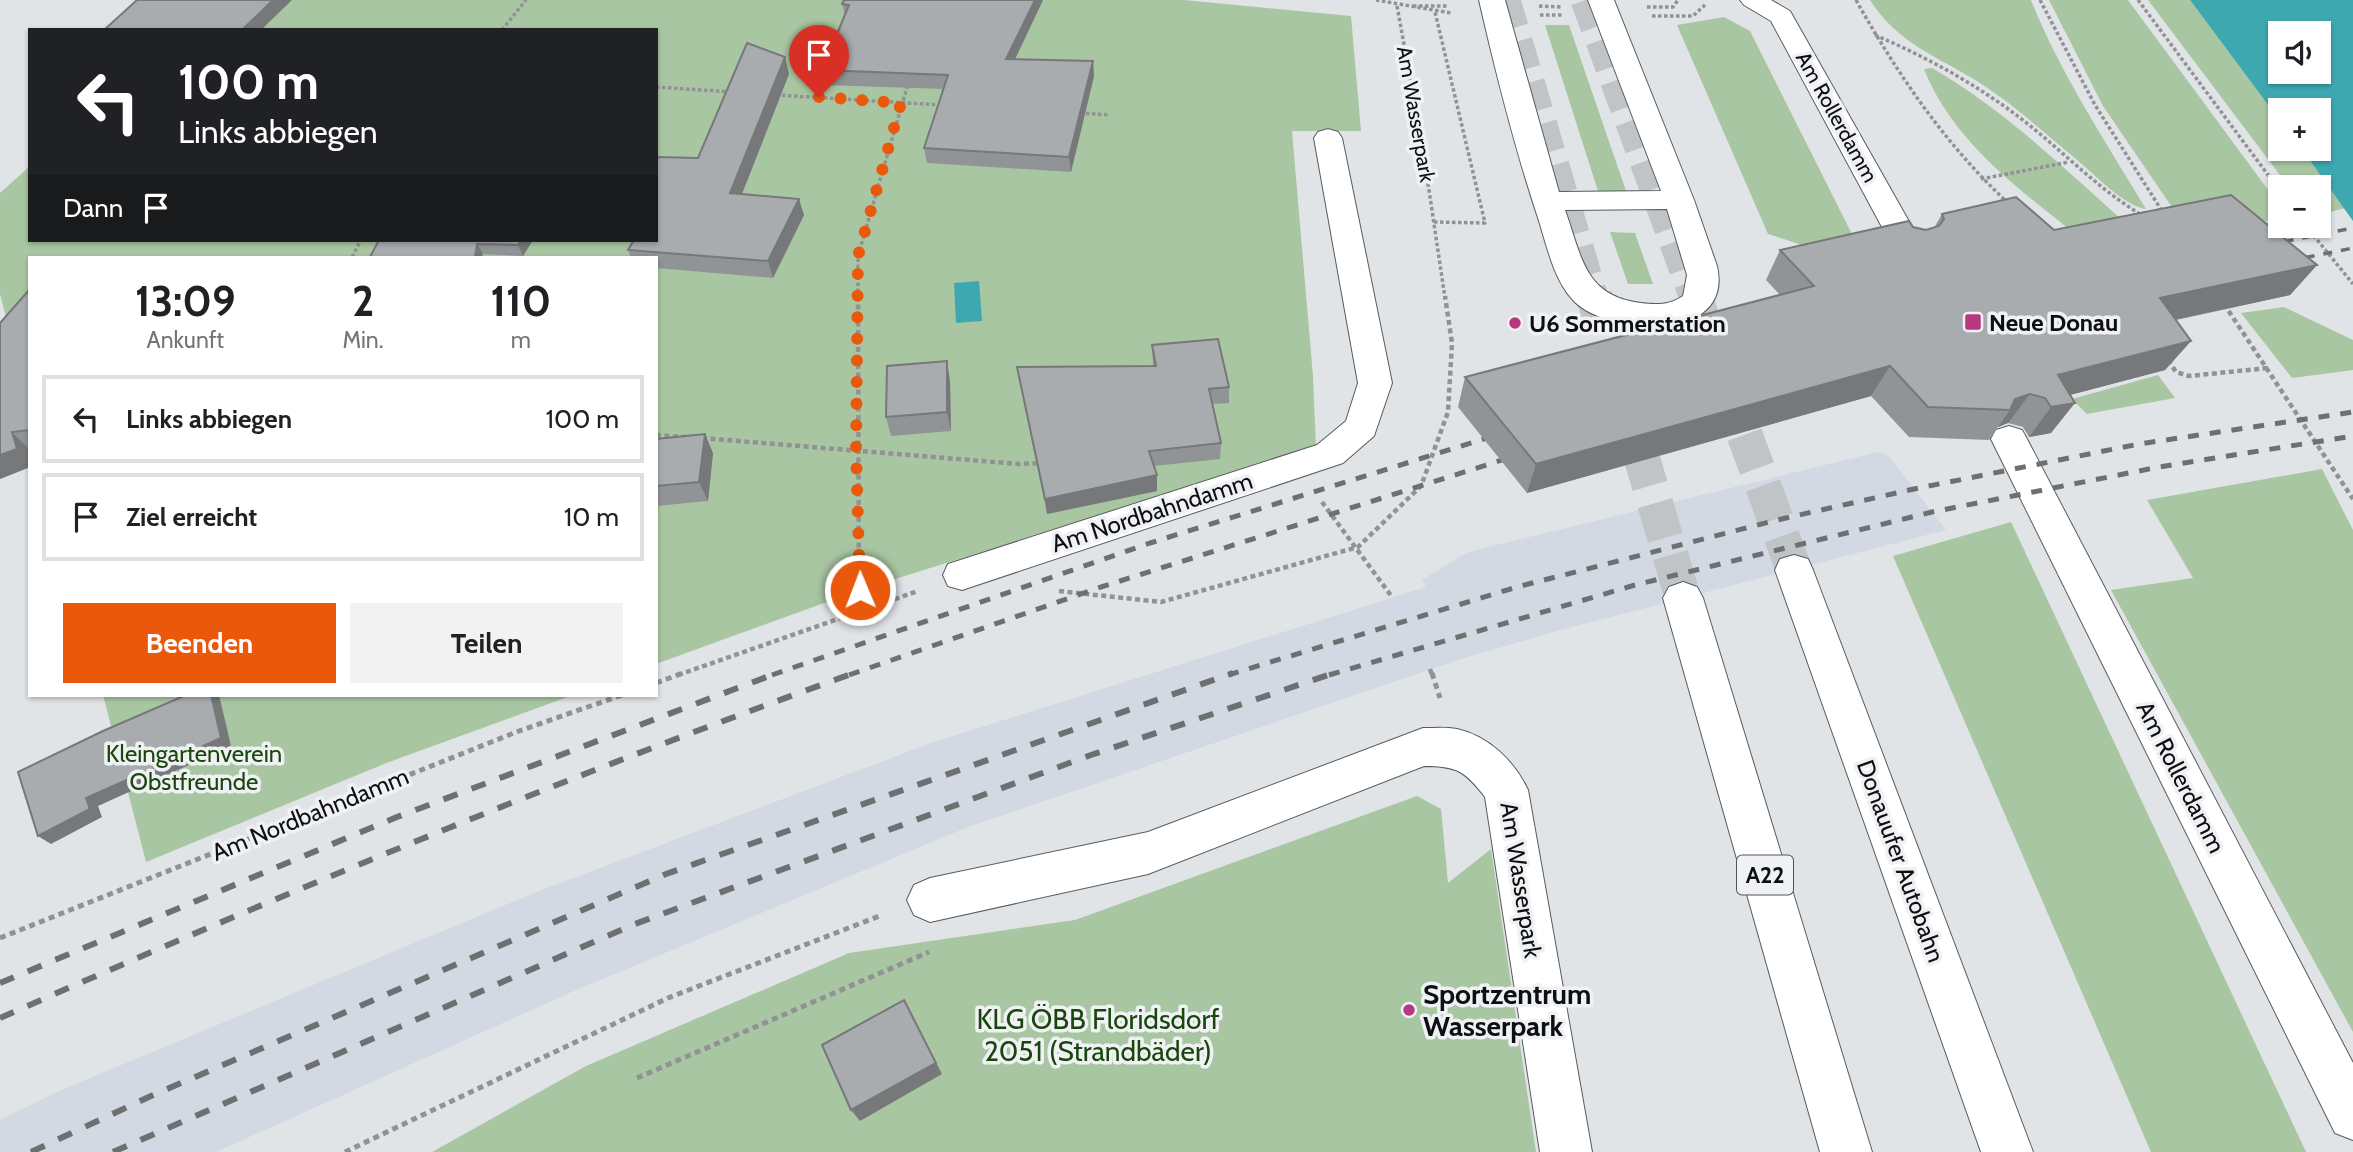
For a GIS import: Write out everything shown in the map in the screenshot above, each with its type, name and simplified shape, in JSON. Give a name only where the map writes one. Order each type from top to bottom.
[{"type":"main road","points":[[1492,0],[1571,273],[1584,292],[1618,310],[1654,316],[1682,312],[1698,300],[1703,275],[1679,200],[1601,0]]},
{"type":"main road","name":"Am Rollerdamm","points":[[1753,0],[1782,16],[1908,248]]},
{"type":"main road","name":"Am Nordbahndamm","points":[[962,575],[1330,454],[1362,427],[1375,383],[1328,138]]},
{"type":"main road","points":[[1548,201],[1679,200]]},
{"type":"main road","name":"Am Rollerdamm","points":[[2009,439],[2353,1115]]},
{"type":"main road","name":"Donauufer Autobahn","points":[[1794,570],[2007,1152]]},
{"type":"main road","name":"A22","points":[[1683,598],[1846,1152]]},
{"type":"main road","name":"Am Wasserpark","points":[[930,900],[1148,853],[1423,747],[1456,747],[1485,764],[1506,790],[1566,1152]]},
{"type":"path","points":[[504,28],[526,0]]},
{"type":"path","points":[[1376,0],[1397,6]]},
{"type":"path","points":[[1856,0],[1875,35],[1946,141],[1980,179],[2010,205]]},
{"type":"path","points":[[2040,0],[2095,105],[2162,212]]},
{"type":"path","points":[[2138,0],[2268,175]]},
{"type":"path","name":"Am Wasserpark","points":[[1397,6],[1435,12],[1485,223],[1434,222],[1397,6]]},
{"type":"path","points":[[1875,35],[1922,55],[1971,84],[2016,116],[2113,199],[2150,218]]},
{"type":"path","points":[[859,611],[856,450],[858,256],[910,77]]},
{"type":"path","points":[[658,87],[738,92]]},
{"type":"path","points":[[765,94],[943,105]]},
{"type":"path","points":[[1068,113],[1110,115]]},
{"type":"path","points":[[1980,179],[2069,162]]},
{"type":"path","points":[[2316,238],[2353,285]]},
{"type":"path","points":[[2217,294],[2353,499]]},
{"type":"path","points":[[2165,356],[2176,372],[2189,376],[2268,368]]},
{"type":"path","points":[[658,435],[1019,464],[1046,463]]},
{"type":"path","points":[[1294,466],[1358,547],[1392,597]]},
{"type":"path","points":[[658,681],[962,575]]},
{"type":"path","name":"Am Nordbahndamm","points":[[0,938],[519,731],[616,697]]},
{"type":"path","points":[[345,1152],[668,998],[868,919],[930,900]]},
{"type":"path","points":[[637,1078],[787,1011],[934,950]]},
{"type":"shaded area","points":[[1878,452],[1889,456],[1946,530],[1557,631],[1458,660],[968,827],[574,991],[216,1152],[0,1152],[0,1120],[59,1091],[539,891],[931,743],[1426,587],[1422,580],[1468,552]]},
{"type":"green space","points":[[212,0],[1184,0],[1351,16],[1361,131],[1292,131],[1313,376],[1316,447],[860,590],[658,663],[658,256],[28,256],[28,402],[0,294],[0,193],[28,168],[28,242],[658,242],[658,28],[182,28]]},
{"type":"green space","points":[[1870,0],[2031,0],[2070,81],[2146,209],[2119,196],[1993,92],[1919,48],[1893,28]]},
{"type":"green space","points":[[2049,0],[2128,0],[2268,190],[2268,221],[2180,219],[2103,106]]},
{"type":"green space","points":[[2148,0],[2190,0],[2268,105],[2268,159]]},
{"type":"green space","points":[[1724,17],[1750,31],[1861,252],[1829,260],[1796,243],[1768,234],[1677,25]]},
{"type":"green space","points":[[1545,25],[1569,25],[1626,191],[1598,191]]},
{"type":"green space","points":[[1932,68],[2010,122],[2130,227],[2079,237],[2034,201],[1970,142],[1952,119],[1924,69]]},
{"type":"green space","points":[[2269,161],[2311,161],[2321,175],[2280,175]]},
{"type":"green space","points":[[2331,189],[2345,208],[2331,212]]},
{"type":"green space","points":[[1610,232],[1635,233],[1653,284],[1628,284]]},
{"type":"green space","points":[[2284,307],[2353,340],[2353,370],[2292,378],[2241,313]]},
{"type":"green space","points":[[2158,375],[2175,398],[2087,414],[2072,399]]},
{"type":"green space","points":[[2322,469],[2353,530],[2353,1032],[2111,590],[2193,578],[2147,500]]},
{"type":"green space","points":[[2011,522],[2306,1152],[2151,1152],[1893,556]]},
{"type":"green space","name":"Kleingartenverein Obstfreunde","points":[[104,697],[568,697],[389,762],[146,862]]},
{"type":"green space","name":"KLG ÖBB Floridsdorf 2051 (Strandbäder)","points":[[1417,796],[1441,809],[1448,883],[1491,849],[1536,1152],[432,1152],[586,1066],[849,953],[1075,920]]},
{"type":"water","points":[[2190,0],[2353,0],[2353,221],[2331,190],[2331,175],[2320,175],[2310,161],[2331,161],[2331,98],[2268,98],[2268,105]]},
{"type":"water","points":[[979,281],[982,321],[956,323],[954,283]]},
{"type":"building","points":[[137,0],[273,0],[244,28],[106,28]]},
{"type":"building","points":[[844,0],[1035,0],[1006,59],[1093,61],[1069,157],[924,148],[948,75],[822,70],[849,5],[842,4]]},
{"type":"building","points":[[747,43],[785,57],[730,193],[799,199],[768,261],[628,250],[633,242],[658,242],[658,157],[698,158]]},
{"type":"building","points":[[2231,195],[2268,225],[2268,238],[2284,238],[2317,265],[2160,298],[2191,341],[2058,375],[2075,403],[2051,407],[2045,398],[2030,394],[2015,399],[2010,410],[1928,407],[1890,366],[1536,464],[1465,377],[1814,286],[1780,250],[1909,221],[1913,227],[1926,230],[1939,226],[1944,219],[1942,214],[2016,197],[2054,230]]},
{"type":"building","points":[[378,242],[520,242],[518,245],[477,244],[475,256],[371,256]]},
{"type":"building","points":[[28,291],[28,430],[12,432],[17,449],[0,455],[0,323]]},
{"type":"building","points":[[1218,339],[1229,387],[1209,389],[1221,443],[1149,451],[1157,475],[1045,499],[1017,367],[1156,366],[1152,345]]},
{"type":"building","points":[[947,361],[947,412],[886,417],[887,366]]},
{"type":"building","points":[[705,434],[699,482],[658,486],[658,439]]},
{"type":"building","points":[[181,697],[211,697],[221,738],[86,798],[90,809],[38,836],[18,772]]},
{"type":"building","points":[[904,1000],[936,1063],[851,1110],[822,1045]]},
{"type":"tunnel","points":[[1506,0],[1594,298]]},
{"type":"tunnel","points":[[1585,0],[1694,298]]},
{"type":"tunnel","points":[[1594,296],[1683,598]]},
{"type":"tunnel","points":[[1694,296],[1704,325]]},
{"type":"tunnel","points":[[1726,384],[1794,570]]},
{"type":"railway","points":[[2267,245],[2353,228]]},
{"type":"railway","points":[[2288,261],[2353,248]]},
{"type":"railway","points":[[1228,675],[1517,587],[1777,520],[1914,489],[2139,444],[2353,412]]},
{"type":"railway","points":[[772,675],[1150,543],[1503,433]]},
{"type":"railway","points":[[1329,675],[1635,585],[1932,512],[2159,467],[2353,436]]},
{"type":"railway","points":[[849,675],[1101,587],[1518,455]]},
{"type":"railway","points":[[0,983],[397,817],[777,673]]},
{"type":"railway","points":[[0,1018],[211,926],[424,838],[638,753],[854,673]]},
{"type":"railway","points":[[31,1152],[151,1096],[666,874],[1233,673]]},
{"type":"railway","points":[[113,1152],[635,924],[1091,755],[1334,673]]},
{"type":"place","name":"Neue Donau","points":[[1973,322]]},
{"type":"place","name":"U6 Sommerstation","points":[[1515,323]]},
{"type":"place","name":"Sportzentrum Wasserpark","points":[[1409,1010]]},
{"type":"route","points":[[819,97],[901,103],[858,256],[856,450],[860,590]]}]
